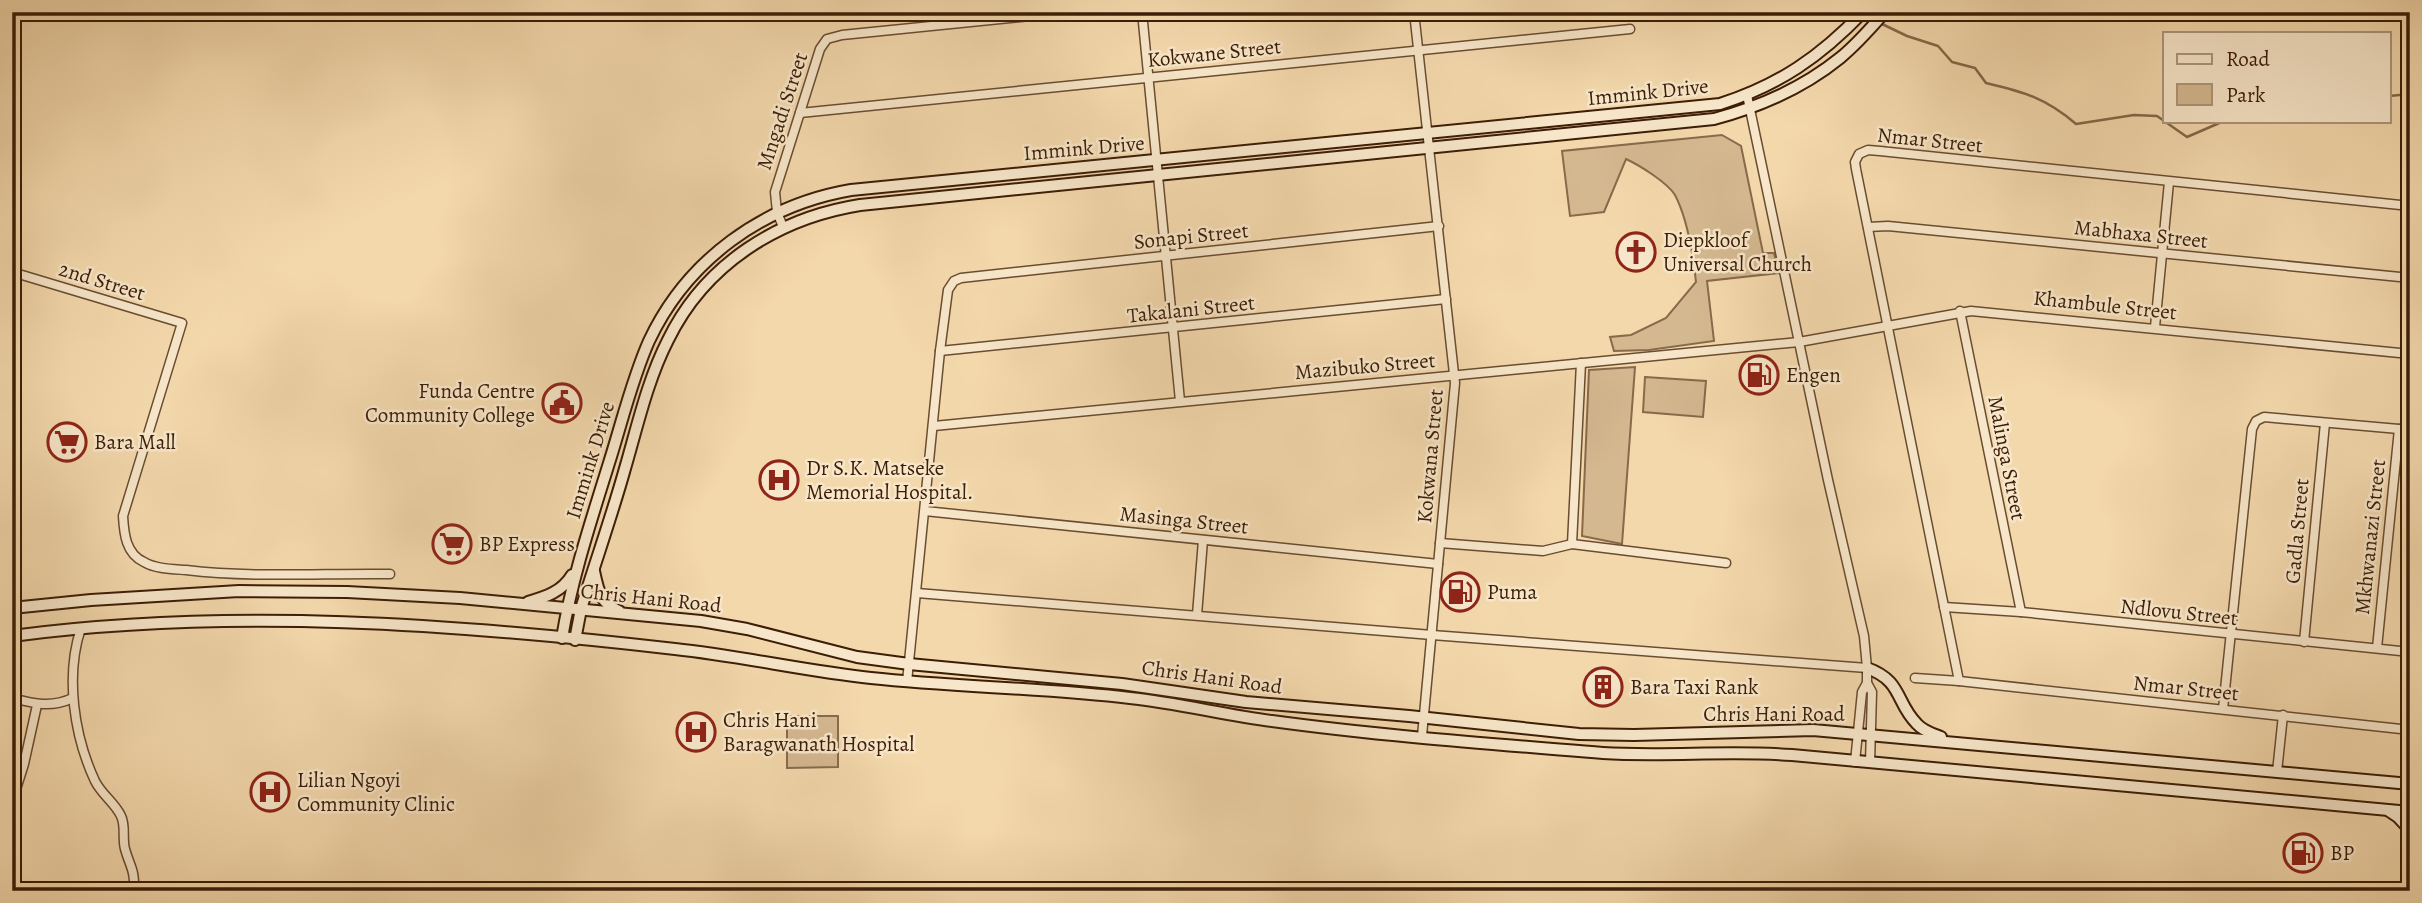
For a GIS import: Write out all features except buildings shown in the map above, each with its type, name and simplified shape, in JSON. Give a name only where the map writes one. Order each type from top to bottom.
[{"type":"main road","name":"Immink Drive","points":[[575,639],[581,609],[647,396],[669,338],[694,298],[724,266],[746,248],[783,227],[825,212],[860,205],[1693,123],[1751,108],[1818,74],[1840,58],[1885,12]]},
{"type":"main road","name":"Immink Drive","points":[[562,638],[578,566],[634,384],[655,329],[684,285],[709,258],[742,232],[776,212],[819,196],[850,190],[1720,104],[1786,77],[1823,52],[1860,15]]},
{"type":"main road","points":[[522,604],[558,591],[578,566]]},
{"type":"main road","points":[[594,568],[598,591],[604,601],[626,614]]},
{"type":"main road","name":"Chris Hani Road","points":[[12,608],[187,593],[286,590],[391,594],[581,609],[713,623],[857,657],[909,664],[1133,685],[1247,702],[1597,735],[1813,730],[2410,784]]},
{"type":"main road","name":"Chris Hani Road","points":[[12,636],[81,628],[268,621],[439,626],[675,649],[907,682],[1132,698],[1270,721],[1422,736],[1622,754],[1750,752],[2410,812]]},
{"type":"main road","points":[[1867,668],[1881,673],[1889,680],[1919,726],[1950,741]]},
{"type":"main road","points":[[1423,717],[1427,727],[1435,730],[1497,743]]},
{"type":"main road","points":[[2396,783],[2410,778]]},
{"type":"main road","points":[[2386,809],[2410,830]]},
{"type":"main road","points":[[2405,891],[2410,877]]},
{"type":"street","name":"Mngadi Street","points":[[776,212],[775,192],[820,50],[822,44],[832,37],[1069,12]]},
{"type":"street","points":[[1142,12],[1180,401]]},
{"type":"street","name":"Kokwana Street","points":[[1414,12],[1454,375],[1422,736]]},
{"type":"street","name":"Kokwane Street","points":[[800,113],[1630,29]]},
{"type":"street","points":[[1747,95],[1864,636],[1867,683],[1862,692],[1855,762]]},
{"type":"street","name":"Nmar Street","points":[[1959,681],[1855,162],[1859,154],[1868,150],[2410,206]]},
{"type":"street","points":[[2155,327],[2169,182]]},
{"type":"street","points":[[776,212],[783,227]]},
{"type":"street","name":"Sonapi Street","points":[[940,351],[950,285],[961,278],[1439,226]]},
{"type":"street","name":"Mabhaxa Street","points":[[1868,227],[1888,226],[2410,278]]},
{"type":"street","name":"2nd Street","points":[[12,272],[182,323],[123,516],[124,531],[133,555],[159,567],[217,574],[390,574]]},
{"type":"street","name":"Takalani Street","points":[[940,351],[1446,299]]},
{"type":"street","name":"Khambule Street","points":[[1799,342],[1959,311],[1983,311],[2410,354]]},
{"type":"street","name":"Malinga Street","points":[[1959,311],[2021,612]]},
{"type":"street","name":"Mazibuko Street","points":[[933,426],[1799,342]]},
{"type":"street","points":[[907,682],[940,351]]},
{"type":"street","points":[[1573,544],[1581,363]]},
{"type":"street","points":[[2223,709],[2253,424],[2264,417],[2410,430]]},
{"type":"street","name":"Gadla Street","points":[[2304,642],[2325,423]]},
{"type":"street","name":"Mkhwanazi Street","points":[[2377,649],[2399,429]]},
{"type":"street","name":"Masinga Street","points":[[925,511],[1438,564]]},
{"type":"street","points":[[1197,615],[1203,540]]},
{"type":"street","points":[[1440,543],[1544,551],[1573,544],[1726,564]]},
{"type":"street","points":[[917,593],[1867,668]]},
{"type":"street","name":"Ndlovu Street","points":[[1944,607],[2021,612],[2410,652]]},
{"type":"street","points":[[81,628],[72,662],[73,698],[90,769],[100,790],[121,816],[125,849],[133,871],[134,891]]},
{"type":"street","name":"Nmar Street","points":[[1915,678],[2410,730]]},
{"type":"street","points":[[1867,683],[1872,692],[1870,763]]},
{"type":"street","points":[[12,698],[37,705],[58,704],[73,698]]},
{"type":"street","points":[[12,802],[24,764],[37,705]]},
{"type":"street","points":[[2277,772],[2283,715]]},
{"type":"green space","points":[[1722,135],[1741,146],[1763,253],[1774,253],[1779,273],[1707,281],[1714,341],[1649,350],[1614,351],[1610,337],[1631,335],[1666,318],[1696,282],[1687,226],[1680,205],[1671,190],[1653,175],[1626,159],[1604,212],[1570,216],[1562,151]]},
{"type":"green space","points":[[1635,367],[1622,544],[1582,536],[1589,370]]},
{"type":"green space","points":[[1645,377],[1706,381],[1703,417],[1643,412]]},
{"type":"green space","points":[[787,716],[838,716],[838,767],[787,768]]},
{"type":"waterway","points":[[1880,23],[1907,36],[1938,46],[1952,62],[1975,68],[1986,83],[2034,97],[2055,108],[2076,124],[2134,115],[2157,116],[2163,120]]},
{"type":"waterway","points":[[2390,96],[2410,94]]},
{"type":"waterway","points":[[2166,122],[2187,137],[2222,122]]},
{"type":"place","name":"Diepkloof Universal Church","points":[[1636,252]]},
{"type":"place","name":"Engen","points":[[1759,375]]},
{"type":"place","name":"Funda Centre Community College","points":[[562,403]]},
{"type":"place","name":"Bara Mall","points":[[67,442]]},
{"type":"place","name":"Dr S.K. Matseke Memorial Hospital.","points":[[779,480]]},
{"type":"place","name":"BP Express","points":[[452,544]]},
{"type":"place","name":"Puma","points":[[1460,592]]},
{"type":"place","name":"Bara Taxi Rank","points":[[1603,687]]},
{"type":"place","name":"Chris Hani Baragwanath Hospital","points":[[696,732]]},
{"type":"place","name":"Lilian Ngoyi Community Clinic","points":[[270,792]]},
{"type":"place","name":"BP","points":[[2303,853]]}]
